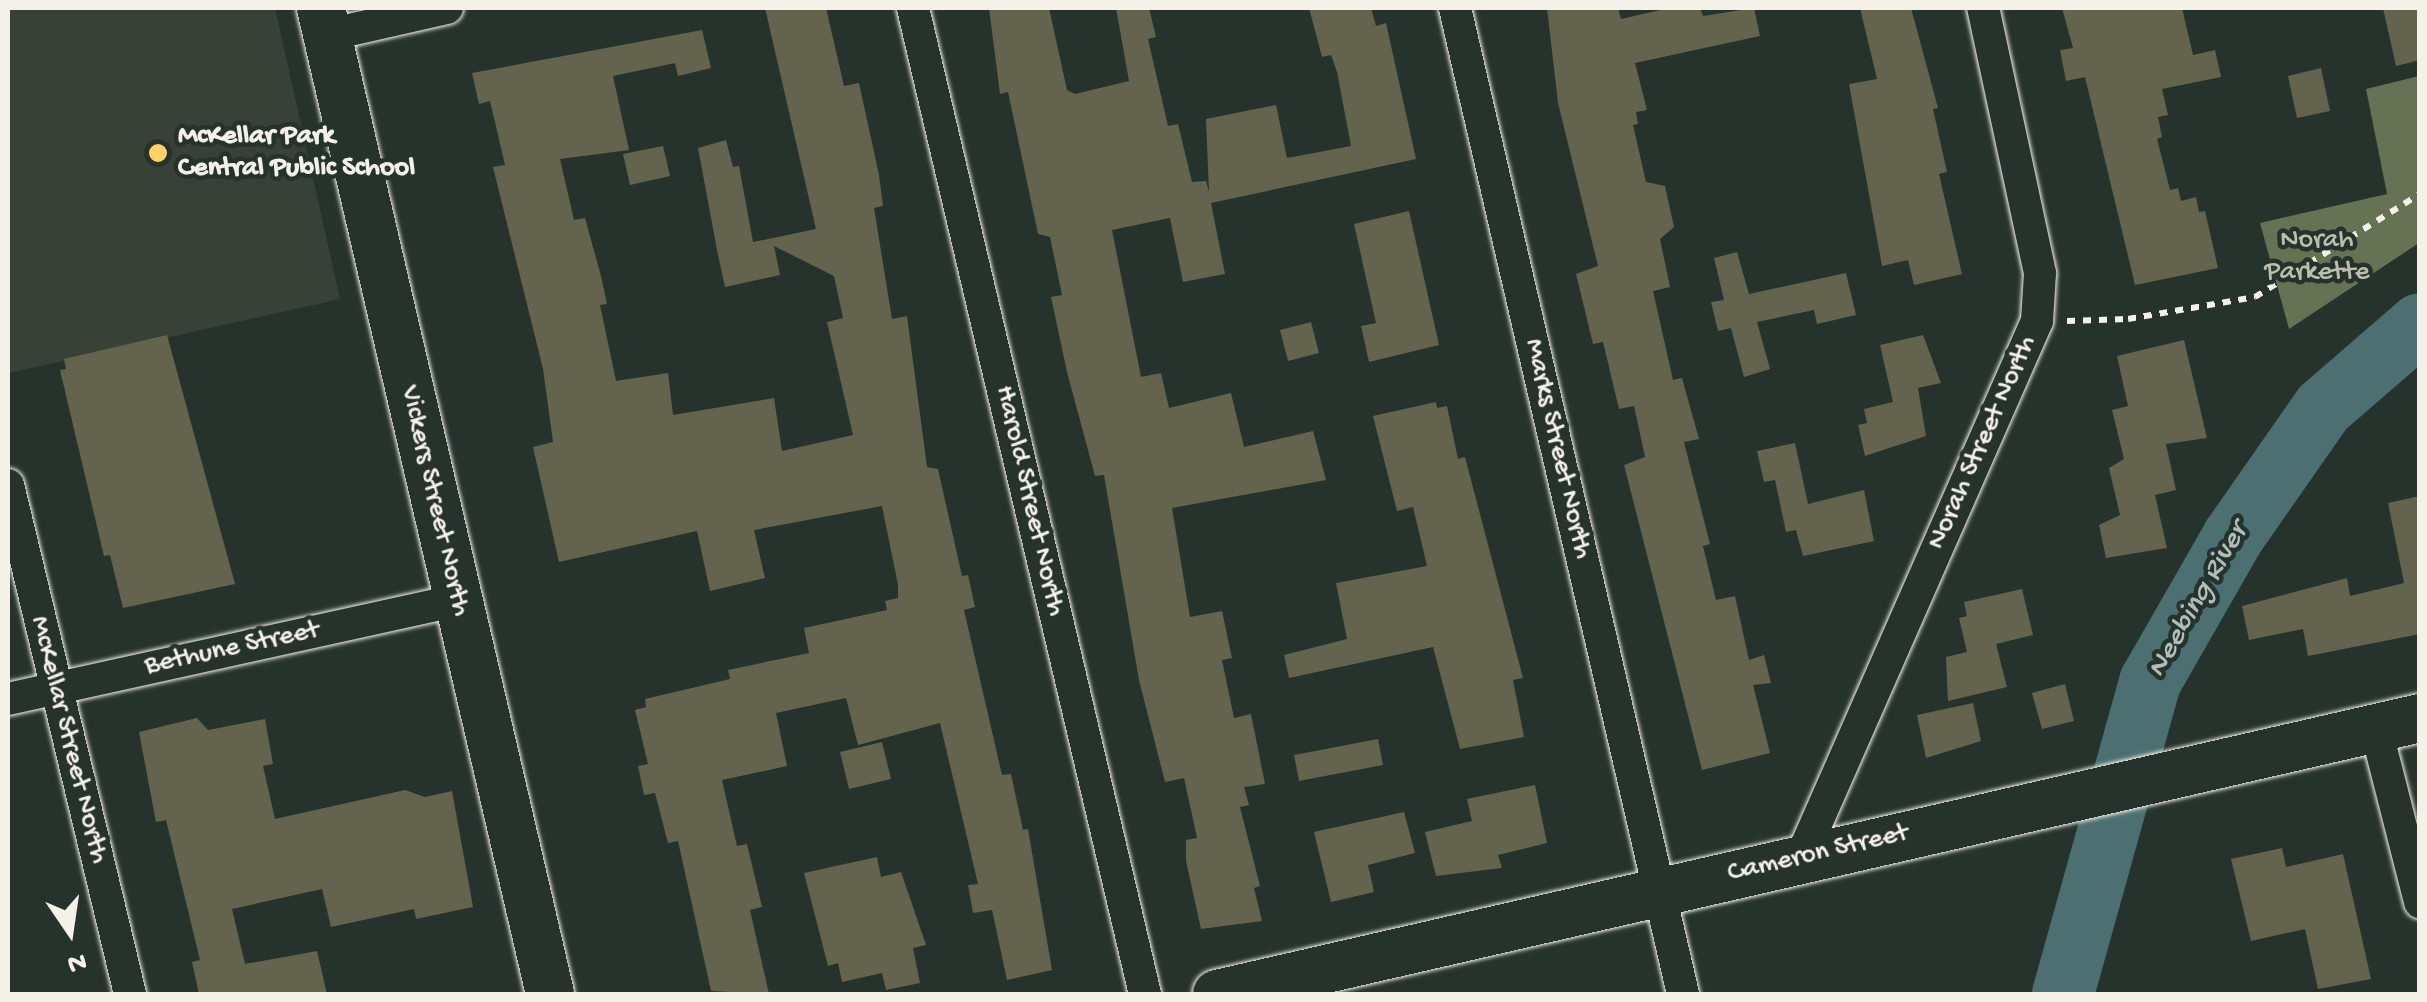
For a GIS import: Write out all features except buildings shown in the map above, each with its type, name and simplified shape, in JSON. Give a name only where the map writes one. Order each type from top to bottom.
[{"type":"street","points":[[323,21],[447,8]]},
{"type":"street","name":"Harold Street North","points":[[913,8],[1145,994]]},
{"type":"street","name":"Marks Street North","points":[[1455,8],[1683,994]]},
{"type":"street","name":"Norah Street North","points":[[1801,858],[2037,322],[2040,273],[1983,8]]},
{"type":"street","name":"Vickers Street North","points":[[323,21],[550,994]]},
{"type":"street","name":"McKellar Street North","points":[[8,485],[130,994]]},
{"type":"street","name":"Bethune Street","points":[[8,700],[456,600]]},
{"type":"street","points":[[2398,724],[2420,902]]},
{"type":"street","name":"Cameron Street","points":[[1217,994],[2398,724]]},
{"type":"path","points":[[2037,322],[2128,319],[2255,296],[2420,194]]},
{"type":"shaded area","name":"McKellar Park Central Public School","points":[[8,8],[275,8],[340,299],[8,373]]},
{"type":"green space","name":"Norah Parkette","points":[[2419,76],[2419,243],[2289,329],[2260,223],[2387,194],[2366,89]]},
{"type":"waterway","name":"Neebing River","points":[[2063,994],[2150,682],[2233,537],[2323,408],[2420,324]]},
{"type":"place","name":"McKellar Park Central Public School","points":[[158,153]]}]
